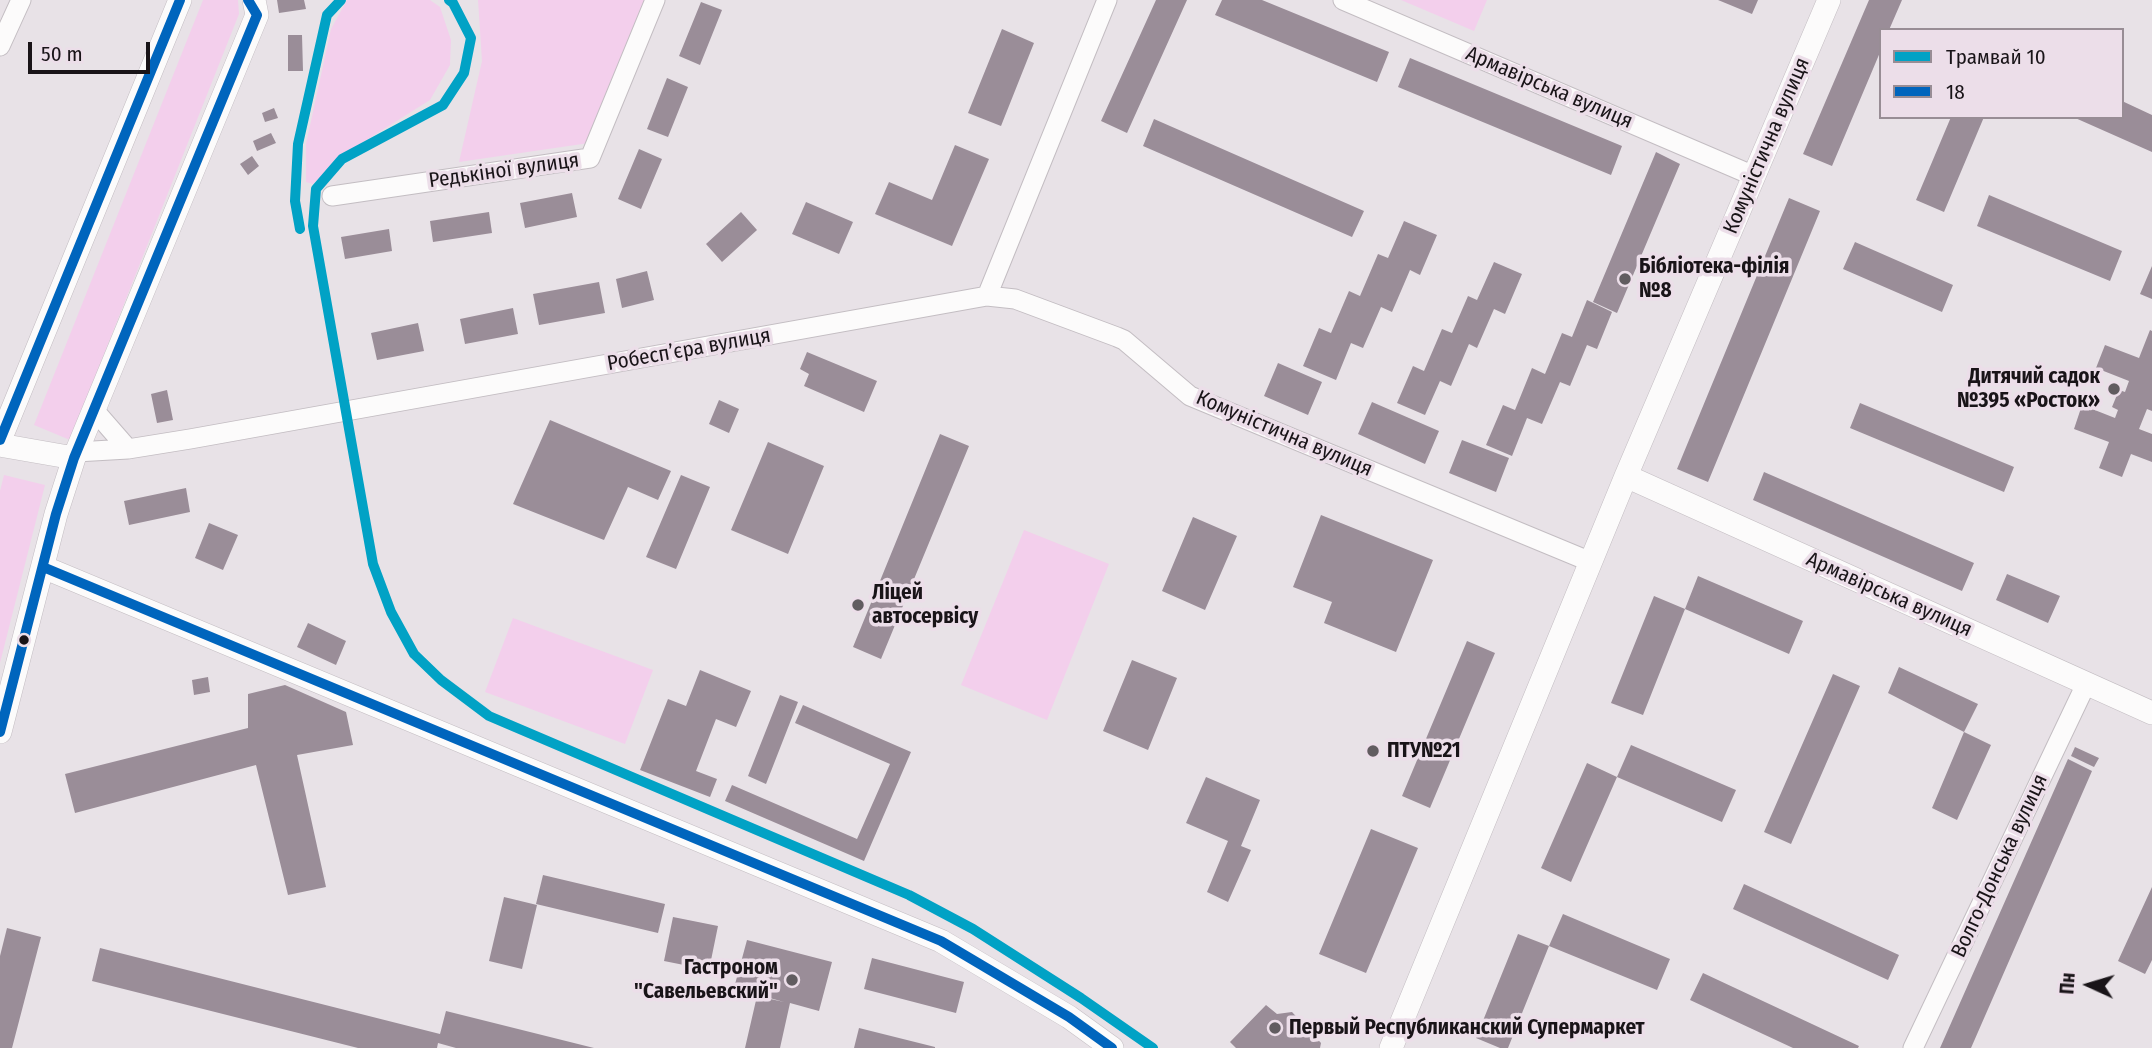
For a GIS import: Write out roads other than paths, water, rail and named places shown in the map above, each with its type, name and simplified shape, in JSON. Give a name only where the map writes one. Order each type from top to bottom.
[{"type":"street","points":[[0,46],[21,0]]},
{"type":"street","points":[[75,455],[0,443],[180,0]]},
{"type":"street","name":"Редькіної вулиця","points":[[332,196],[590,158],[656,0]]},
{"type":"street","points":[[986,296],[1107,0]]},
{"type":"street","name":"Армавірська вулиця","points":[[1343,0],[1754,176]]},
{"type":"street","name":"Комуністична вулиця","points":[[1391,1048],[1626,476],[1829,0]]},
{"type":"street","points":[[0,732],[56,514],[75,455],[253,5]]},
{"type":"street","name":"Робесп’єра вулиця","points":[[75,455],[128,449],[337,414],[986,296]]},
{"type":"street","name":"Комуністична вулиця","points":[[986,296],[1015,299],[1124,340],[1190,396],[1591,562]]},
{"type":"street","points":[[94,410],[128,449]]},
{"type":"street","name":"Армавірська вулиця","points":[[1626,476],[2152,713]]},
{"type":"street","points":[[43,567],[941,941],[1069,1017],[1112,1048]]},
{"type":"street","name":"Волго-Донська вулиця","points":[[1913,1048],[2087,684]]},
{"type":"tram line","name":"10","points":[[300,229],[295,201],[298,144],[327,15],[341,0]]},
{"type":"tram line","name":"10","points":[[449,0],[471,38],[464,73],[443,105],[342,159],[316,189],[313,226],[373,564],[391,612],[414,654],[441,680],[489,716],[909,895],[973,929],[1153,1048]]},
{"type":"place","name":"Бібліотека-філія №8","points":[[1625,279]]},
{"type":"place","name":"Дитячий садок №395 «Росток»","points":[[2114,389]]},
{"type":"place","name":"Ліцей автосервісу","points":[[858,605]]},
{"type":"place","name":"ПТУ№21","points":[[1373,751]]},
{"type":"place","name":"Гастроном \"Савельевский\"","points":[[792,980]]},
{"type":"place","name":"Первый Республиканский Супермаркет","points":[[1275,1028]]}]
